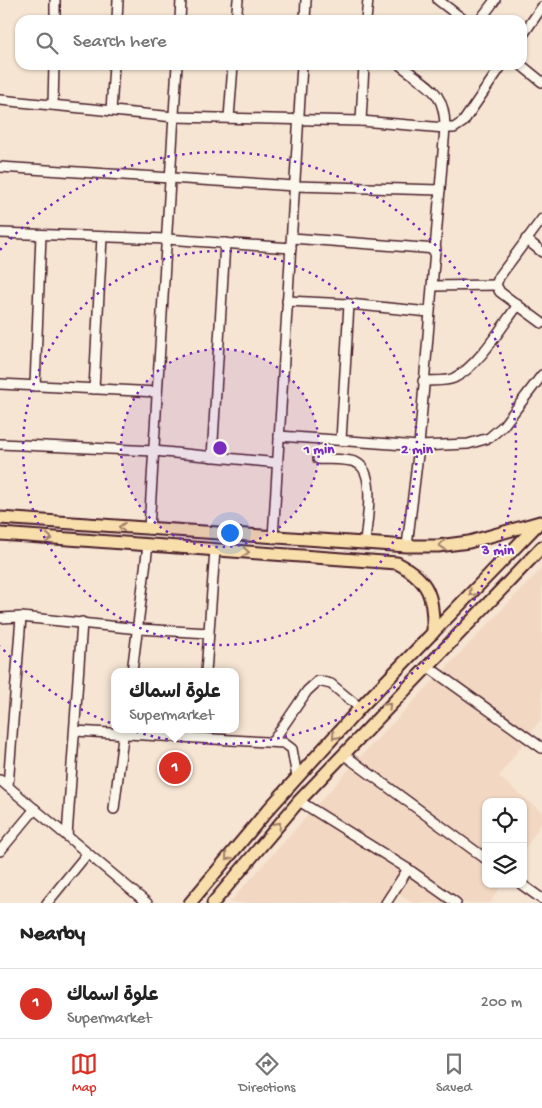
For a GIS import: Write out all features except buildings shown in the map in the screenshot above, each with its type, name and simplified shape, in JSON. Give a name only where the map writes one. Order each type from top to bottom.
[{"type":"main road","points":[[0,518],[370,545],[407,546],[438,546],[469,542],[541,521]]},
{"type":"main road","points":[[190,903],[297,777],[360,708],[541,521]]},
{"type":"main road","points":[[185,548],[187,531]]},
{"type":"main road","points":[[0,534],[397,563],[410,570],[421,580],[429,593],[434,607],[433,633]]},
{"type":"main road","points":[[370,545],[374,561]]},
{"type":"main road","points":[[213,903],[299,801],[542,547]]},
{"type":"main road","points":[[348,722],[362,734]]},
{"type":"street","points":[[55,0],[55,15]]},
{"type":"street","points":[[116,15],[118,0]]},
{"type":"street","points":[[180,15],[181,0]]},
{"type":"street","points":[[236,15],[238,0]]},
{"type":"street","points":[[305,15],[306,0]]},
{"type":"street","points":[[366,15],[368,0]]},
{"type":"street","points":[[438,0],[458,15]]},
{"type":"street","points":[[484,15],[495,0]]},
{"type":"street","points":[[527,29],[542,8]]},
{"type":"street","points":[[527,69],[540,77]]},
{"type":"street","points":[[52,105],[54,70]]},
{"type":"street","points":[[111,111],[114,70]]},
{"type":"street","points":[[149,529],[177,70]]},
{"type":"street","points":[[228,118],[233,70]]},
{"type":"street","points":[[273,538],[302,70]]},
{"type":"street","points":[[361,121],[364,70]]},
{"type":"street","points":[[406,70],[440,97],[444,107],[445,128],[419,446],[407,546]]},
{"type":"street","points":[[0,100],[174,117],[361,121],[454,128],[463,122],[499,70]]},
{"type":"street","points":[[0,167],[295,186],[440,190]]},
{"type":"street","points":[[496,285],[499,277],[542,219]]},
{"type":"street","points":[[0,233],[167,239],[291,248]]},
{"type":"street","points":[[35,386],[40,234]]},
{"type":"street","points":[[94,389],[102,237]]},
{"type":"street","points":[[292,238],[436,249]]},
{"type":"street","points":[[526,239],[542,252]]},
{"type":"street","points":[[212,457],[225,243]]},
{"type":"street","points":[[432,286],[496,285]]},
{"type":"street","points":[[496,285],[500,292],[542,323]]},
{"type":"street","points":[[287,301],[350,304],[429,312]]},
{"type":"street","points":[[341,440],[350,304]]},
{"type":"street","points":[[423,381],[452,379],[462,374],[475,361],[518,305]]},
{"type":"street","points":[[279,436],[419,446],[468,444],[488,438],[503,426],[542,375]]},
{"type":"street","points":[[0,384],[157,392]]},
{"type":"street","points":[[0,444],[154,451],[278,463]]},
{"type":"street","points":[[318,459],[355,462],[365,469],[369,480],[370,545]]},
{"type":"street","points":[[133,668],[148,545]]},
{"type":"street","points":[[206,668],[215,550]]},
{"type":"street","points":[[0,618],[21,617],[139,629],[209,633]]},
{"type":"street","points":[[8,786],[21,617]]},
{"type":"street","points":[[67,836],[82,622]]},
{"type":"street","points":[[427,666],[542,748]]},
{"type":"street","points":[[273,741],[307,690],[318,681],[332,684],[360,708]]},
{"type":"street","points":[[75,731],[111,731]]},
{"type":"street","points":[[114,809],[123,733]]},
{"type":"street","points":[[201,733],[286,743],[290,746],[297,777]]},
{"type":"street","points":[[343,754],[482,856]]},
{"type":"street","points":[[0,780],[147,903]]},
{"type":"street","points":[[299,801],[408,869],[456,903]]},
{"type":"street","points":[[1,849],[35,809]]},
{"type":"street","points":[[47,903],[87,854]]},
{"type":"street","points":[[386,903],[408,869]]},
{"type":"street","points":[[527,888],[542,899]]},
{"type":"shaded area","points":[[542,568],[542,717],[499,777],[525,798],[482,798],[482,888],[499,888],[490,903],[413,903],[391,890],[385,903],[229,903],[359,758]]},
{"type":"shaded area","points":[[527,800],[542,812],[542,822],[527,846]]},
{"type":"place","name":"علوة اسماك","points":[[175,768]]}]
